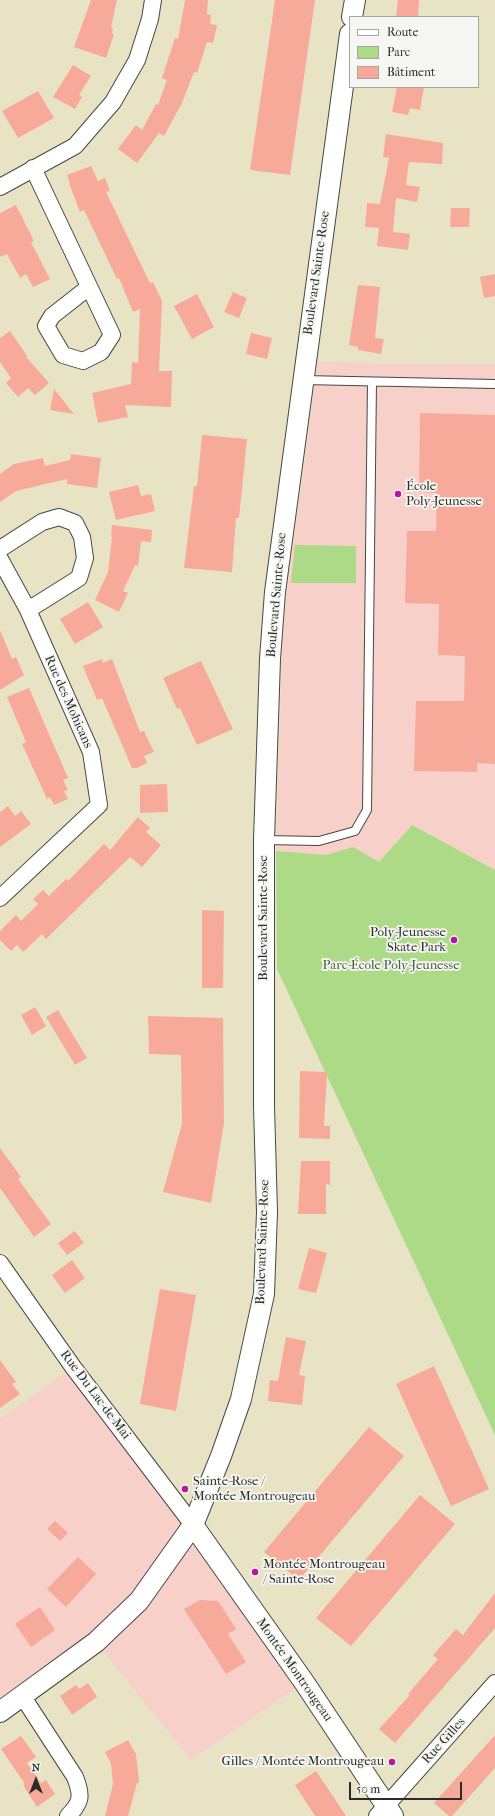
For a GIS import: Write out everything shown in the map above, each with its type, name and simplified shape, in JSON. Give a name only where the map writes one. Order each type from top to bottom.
[{"type":"street","points":[[0,186],[75,146],[113,102],[138,60],[150,19],[153,0]]},
{"type":"street","points":[[352,16],[355,0]]},
{"type":"street","name":"Boulevard Sainte-Rose","points":[[0,1712],[23,1697],[96,1642],[139,1601],[193,1525],[240,1399],[264,1294],[267,1212],[264,1106],[264,840],[270,659],[275,592],[349,41]]},
{"type":"street","points":[[33,168],[112,335],[101,352],[83,361],[63,355],[46,326],[52,316],[89,287]]},
{"type":"street","points":[[0,550],[42,522],[59,518],[75,523],[82,537],[85,558],[79,578],[28,610]]},
{"type":"street","name":"Rue des Mohicans","points":[[0,559],[28,610],[91,752],[99,805],[2,891]]},
{"type":"street","name":"Rue Du Lac-de-Mai","points":[[0,1263],[73,1367],[193,1525]]},
{"type":"street","name":"Montée Montrougeau","points":[[193,1525],[304,1682],[386,1812]]},
{"type":"street","name":"Rue Gilles","points":[[386,1812],[495,1683]]},
{"type":"street","points":[[23,1697],[76,1777],[81,1791],[78,1806],[68,1816]]},
{"type":"lane","points":[[303,380],[495,384]]},
{"type":"lane","points":[[264,840],[319,841],[355,831],[367,810],[372,382]]},
{"type":"shaded area","name":"École Poly-Jeunesse","points":[[318,362],[495,365],[495,870],[412,825],[379,862],[353,847],[326,855],[276,851],[283,622]]},
{"type":"shaded area","points":[[73,1367],[304,1682],[191,1760],[96,1642],[0,1708],[0,1419]]},
{"type":"green space","points":[[295,545],[356,546],[356,583],[291,583]]},
{"type":"green space","name":"Parc-École Poly-Jeunesse","points":[[412,825],[495,870],[495,1435],[277,969],[276,851],[326,855],[353,847],[379,862]]},
{"type":"building","points":[[91,0],[117,0],[111,27],[113,28],[112,33],[114,34],[106,58],[74,47]]},
{"type":"building","points":[[185,0],[208,0],[207,14],[211,15],[210,24],[217,25],[213,43],[207,42],[197,73],[194,72],[182,103],[164,136],[159,133],[137,163],[118,149],[136,125],[142,130],[156,104],[158,105],[167,80],[162,78],[175,38],[178,39]]},
{"type":"building","points":[[275,0],[315,0],[290,175],[250,170]]},
{"type":"building","points":[[398,0],[419,0],[418,16],[396,16]]},
{"type":"building","points":[[73,65],[91,76],[79,95],[82,97],[75,109],[53,97]]},
{"type":"building","points":[[397,88],[424,88],[420,110],[410,108],[408,115],[392,112]]},
{"type":"building","points":[[38,91],[54,118],[18,138],[2,111]]},
{"type":"building","points":[[386,134],[443,143],[442,164],[409,162],[406,185],[420,187],[417,202],[396,198],[393,232],[410,234],[408,250],[377,246],[379,228],[365,227],[367,203],[380,204],[389,158],[383,157]]},
{"type":"building","points":[[91,166],[98,181],[105,178],[110,191],[106,192],[150,283],[153,282],[162,301],[159,371],[172,371],[171,407],[125,405],[128,417],[98,423],[92,393],[131,384],[132,362],[138,363],[140,309],[133,312],[119,278],[117,279],[84,210],[80,212],[69,183],[67,175]]},
{"type":"building","points":[[16,205],[34,241],[31,242],[50,279],[33,287],[26,274],[20,278],[7,254],[0,257],[0,213]]},
{"type":"building","points":[[451,208],[470,208],[469,227],[450,227]]},
{"type":"building","points":[[495,274],[495,296],[484,298],[480,277]]},
{"type":"building","points":[[358,285],[380,287],[375,338],[384,339],[381,354],[358,350],[358,347],[349,345]]},
{"type":"building","points":[[233,292],[247,298],[239,318],[224,312]]},
{"type":"building","points":[[197,294],[214,327],[192,339],[174,306]]},
{"type":"building","points":[[10,331],[27,356],[26,357],[49,383],[35,395],[28,388],[18,397],[6,383],[11,378],[0,362],[0,338]]},
{"type":"building","points":[[251,333],[272,338],[267,359],[246,354]]},
{"type":"building","points":[[54,389],[74,414],[50,410]]},
{"type":"building","name":"École Poly-Jeunesse","points":[[420,413],[495,415],[495,764],[477,763],[477,772],[414,771],[416,701],[464,701],[465,656],[438,655],[439,604],[405,603],[407,531],[436,531],[437,493],[419,492]]},
{"type":"building","points":[[202,435],[247,439],[239,518],[236,518],[232,572],[184,568],[194,486],[197,486]]},
{"type":"building","points":[[71,454],[101,458],[97,488],[67,484],[67,479],[16,491],[0,502],[0,474],[14,464],[43,458],[45,466],[70,460]]},
{"type":"building","points":[[138,485],[141,496],[151,494],[155,511],[116,520],[109,492]]},
{"type":"building","points":[[112,525],[152,530],[151,542],[141,541],[138,566],[135,565],[123,591],[128,593],[119,612],[95,600],[108,572]]},
{"type":"building","points":[[88,602],[103,627],[75,644],[60,619]]},
{"type":"building","points":[[0,630],[12,659],[16,657],[24,675],[0,690]]},
{"type":"building","points":[[102,659],[103,663],[112,659],[140,732],[144,731],[154,752],[144,756],[147,763],[137,768],[132,768],[102,698],[97,700],[83,666]]},
{"type":"building","points":[[201,661],[233,729],[197,745],[180,708],[177,709],[163,678]]},
{"type":"building","points":[[29,688],[68,778],[63,780],[68,790],[64,791],[68,799],[54,805],[50,797],[47,799],[22,744],[26,742],[7,697]]},
{"type":"building","points":[[167,784],[168,812],[140,813],[140,785]]},
{"type":"building","points":[[8,806],[15,816],[21,811],[31,824],[0,847],[0,812]]},
{"type":"building","points":[[138,817],[150,828],[146,832],[161,845],[142,867],[130,857],[46,939],[42,934],[23,952],[17,945],[11,951],[0,940],[0,931],[16,915],[21,921],[38,904],[33,899],[43,890],[49,896],[66,879],[68,881],[104,844],[110,850]]},
{"type":"building","points":[[202,910],[224,911],[223,988],[202,988]]},
{"type":"building","points":[[35,1007],[46,1026],[32,1035],[21,1015]]},
{"type":"building","points":[[58,1010],[87,1058],[75,1065],[46,1017]]},
{"type":"building","points":[[148,1016],[223,1018],[224,1123],[211,1203],[163,1192],[182,1124],[181,1055],[149,1054]]},
{"type":"building","points":[[300,1071],[327,1072],[324,1126],[330,1126],[330,1139],[299,1138]]},
{"type":"building","points":[[0,1148],[21,1177],[18,1179],[51,1224],[34,1237],[0,1188]]},
{"type":"building","points":[[301,1161],[330,1161],[330,1185],[326,1184],[326,1214],[298,1214]]},
{"type":"building","points":[[75,1231],[84,1243],[67,1255],[58,1243]]},
{"type":"building","points":[[309,1248],[327,1253],[316,1293],[298,1289]]},
{"type":"building","points":[[72,1260],[85,1278],[65,1293],[52,1275]]},
{"type":"building","points":[[160,1289],[196,1295],[176,1411],[140,1404]]},
{"type":"building","points":[[286,1337],[306,1341],[299,1375],[305,1376],[302,1405],[268,1401],[270,1380],[278,1381]]},
{"type":"building","points":[[0,1360],[16,1382],[12,1384],[20,1394],[0,1408]]},
{"type":"building","points":[[434,1366],[489,1489],[451,1506],[396,1384]]},
{"type":"building","points":[[369,1427],[404,1456],[299,1580],[264,1552]]},
{"type":"building","points":[[420,1495],[455,1524],[351,1646],[316,1618]]},
{"type":"building","points":[[55,1521],[68,1533],[60,1541],[47,1529]]},
{"type":"building","points":[[78,1557],[96,1574],[66,1607],[47,1589]]},
{"type":"building","points":[[495,1593],[495,1628],[395,1743],[379,1729],[410,1695],[408,1694],[438,1659],[433,1655],[456,1629],[463,1635]]},
{"type":"building","points":[[200,1600],[218,1601],[236,1629],[228,1634],[246,1662],[226,1674],[184,1609]]},
{"type":"building","points":[[40,1607],[55,1630],[31,1647],[15,1624]]},
{"type":"building","points":[[88,1683],[97,1697],[72,1715],[60,1696],[76,1685],[79,1689]]},
{"type":"building","points":[[495,1735],[495,1768],[452,1816],[449,1816],[434,1803]]},
{"type":"building","points":[[21,1736],[36,1757],[27,1763],[41,1783],[46,1780],[55,1794],[37,1807],[23,1785],[25,1784],[1,1749]]},
{"type":"building","points":[[128,1740],[136,1754],[139,1782],[137,1783],[128,1816],[105,1816],[113,1784],[111,1764],[105,1752]]},
{"type":"building","points":[[316,1771],[346,1816],[315,1816],[295,1785]]},
{"type":"place","name":"École Poly-Jeunesse","points":[[398,494]]},
{"type":"place","name":"Poly-Jeunesse Skate Park","points":[[454,940]]},
{"type":"place","name":"Sainte-Rose / Montée Montrougeau","points":[[185,1489]]},
{"type":"place","name":"Montée Montrougeau / Sainte-Rose","points":[[255,1572]]},
{"type":"place","name":"Gilles / Montée Montrougeau","points":[[392,1762]]}]
